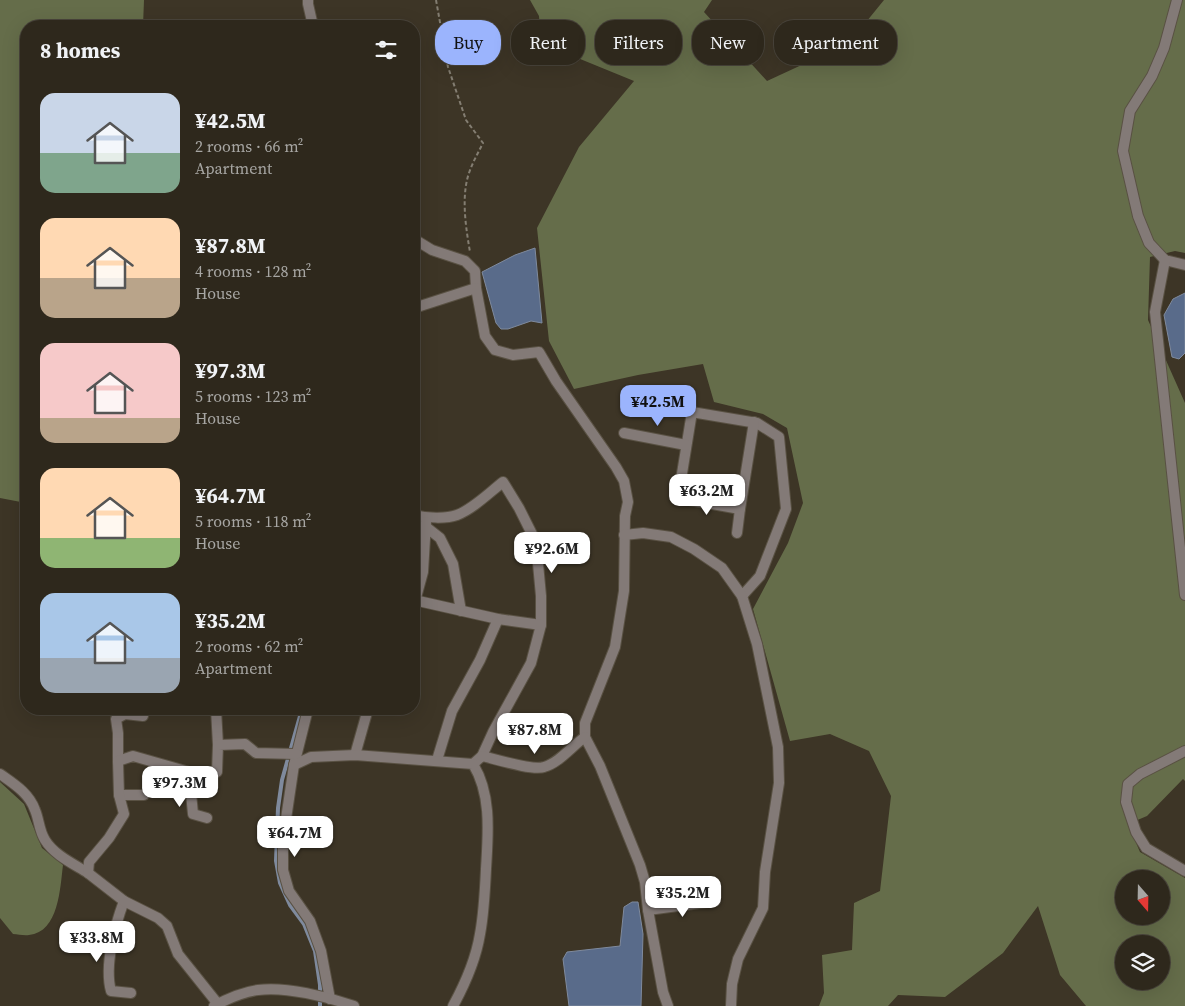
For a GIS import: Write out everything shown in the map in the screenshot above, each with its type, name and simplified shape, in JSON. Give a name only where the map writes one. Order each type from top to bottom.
[{"type":"street","points":[[308,0],[312,20]]},
{"type":"street","points":[[1177,0],[1164,48],[1152,76],[1130,111],[1123,151],[1138,216],[1149,242],[1165,260],[1185,265]]},
{"type":"street","points":[[420,243],[432,250],[465,261],[475,270],[476,288],[485,336],[495,350],[512,355],[539,352],[556,381],[624,481],[628,496],[624,535],[624,591],[615,647],[585,722],[585,737],[600,766],[640,865],[645,882],[648,910],[663,992],[668,1006]]},
{"type":"street","points":[[1165,260],[1155,312],[1185,595]]},
{"type":"street","points":[[420,306],[476,288]]},
{"type":"street","points":[[650,405],[754,422],[779,437],[786,509],[760,576],[742,596]]},
{"type":"street","points":[[692,412],[678,498],[740,509]]},
{"type":"street","points":[[737,533],[754,422]]},
{"type":"street","points":[[624,433],[686,445]]},
{"type":"street","points":[[218,745],[245,744],[256,753],[295,759],[355,755],[473,764],[482,756],[531,663],[541,625],[541,596],[536,542],[503,482],[481,500],[457,515],[426,523]]},
{"type":"street","points":[[420,519],[440,538],[453,564],[461,611]]},
{"type":"street","points":[[420,582],[423,572],[426,523]]},
{"type":"street","points":[[624,535],[643,533],[671,537],[694,549],[722,568],[742,596],[757,644],[778,746],[780,783],[765,872],[763,908],[738,959],[732,984],[731,1006]]},
{"type":"street","points":[[420,603],[541,625]]},
{"type":"street","points":[[437,760],[452,711],[480,660],[498,618]]},
{"type":"street","points":[[88,873],[89,862],[109,838],[124,814],[119,794],[116,719],[123,715]]},
{"type":"street","points":[[134,715],[144,716]]},
{"type":"street","points":[[118,761],[132,756],[189,772],[217,772],[216,715]]},
{"type":"street","points":[[306,715],[295,759],[283,838],[282,870],[289,891],[310,921],[322,951],[330,999]]},
{"type":"street","points":[[355,755],[366,715]]},
{"type":"street","points":[[482,756],[530,767],[543,768],[585,737]]},
{"type":"street","points":[[1185,751],[1140,774],[1128,784],[1126,802],[1136,832],[1146,848],[1185,871]]},
{"type":"street","points":[[453,1006],[464,985],[480,936],[485,894],[488,818],[480,776],[473,764]]},
{"type":"street","points":[[189,772],[193,814],[207,818]]},
{"type":"street","points":[[0,774],[22,790],[30,799],[45,840],[57,852],[124,901],[158,918],[166,926],[178,954],[216,1005],[256,990],[270,989],[319,996],[354,1006]]},
{"type":"street","points":[[119,794],[144,795]]},
{"type":"street","points":[[124,901],[115,925],[108,980],[110,991],[131,993]]},
{"type":"street","points":[[648,910],[715,901]]},
{"type":"path","points":[[436,0],[448,67],[466,120],[483,143],[467,180],[467,226],[473,269]]},
{"type":"green space","points":[[0,0],[144,0],[143,20],[20,20],[20,502],[0,498]]},
{"type":"green space","points":[[530,0],[712,0],[704,12],[711,20],[692,20],[692,65],[752,65],[767,81],[802,65],[897,65],[897,20],[868,20],[884,0],[1185,0],[1185,253],[1175,251],[1150,257],[1148,320],[1185,403],[1185,781],[1183,779],[1147,816],[1128,824],[1140,852],[1185,878],[1185,1006],[1086,1006],[1060,975],[1038,906],[1003,953],[945,997],[898,995],[888,1006],[819,1006],[824,993],[822,955],[852,950],[854,903],[880,891],[891,796],[869,751],[830,734],[790,741],[753,609],[788,543],[803,503],[787,428],[763,414],[714,402],[703,364],[638,375],[574,389],[549,341],[537,228],[579,147],[634,81],[585,61],[585,20],[539,20]]},
{"type":"green space","points":[[0,782],[24,804],[42,848],[63,865],[59,896],[52,918],[47,926],[39,932],[29,935],[13,934],[0,918]]},
{"type":"water","points":[[535,248],[542,323],[531,321],[508,329],[501,329],[496,323],[482,272],[515,255]]},
{"type":"water","points":[[1185,293],[1185,353],[1179,359],[1172,357],[1164,315],[1173,299]]},
{"type":"water","points":[[632,902],[638,902],[643,934],[641,1006],[569,1006],[563,959],[567,952],[620,946],[624,907]]},
{"type":"waterway","points":[[300,715],[282,780],[278,808],[276,861],[280,883],[290,905],[304,924],[315,951],[320,985],[320,1006]]}]
